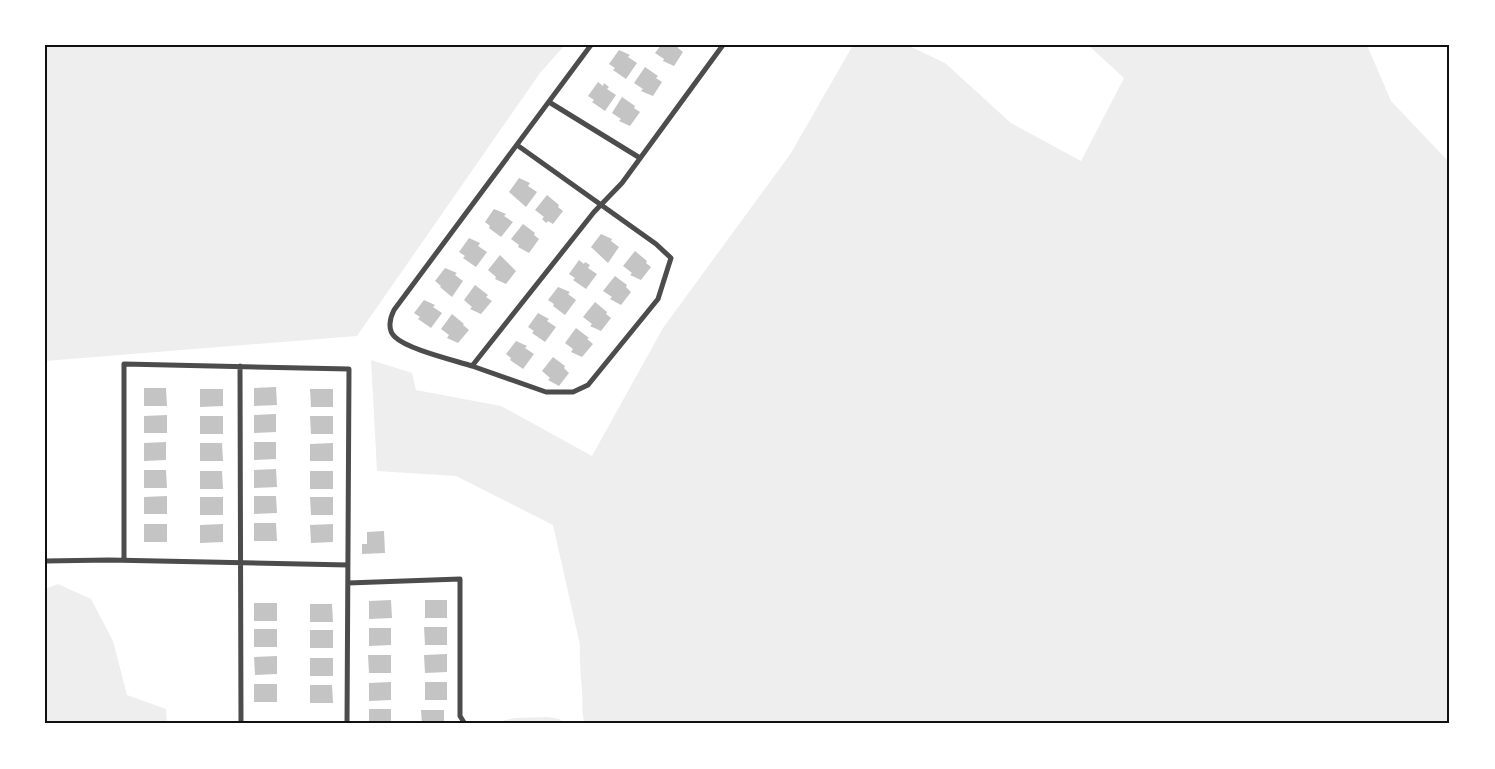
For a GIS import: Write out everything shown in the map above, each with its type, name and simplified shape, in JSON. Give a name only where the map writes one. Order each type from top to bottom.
[{"type":"street","points":[[517,145],[656,244],[671,258],[658,299],[588,385],[573,392],[546,392],[421,350],[395,337],[390,330],[394,310],[591,45]]},
{"type":"street","points":[[472,366],[601,205],[622,183],[723,45]]},
{"type":"street","points":[[549,102],[640,158]]},
{"type":"street","points":[[124,560],[124,364],[349,369],[347,724]]},
{"type":"street","points":[[240,366],[240,724]]},
{"type":"street","points":[[45,561],[124,560],[348,566]]},
{"type":"street","points":[[348,583],[460,579],[460,716],[465,724]]},
{"type":"shaded area","points":[[45,45],[565,45],[540,73],[357,336],[45,361]]},
{"type":"shaded area","points":[[853,45],[907,45],[945,63],[1011,123],[1081,161],[1124,78],[1088,45],[1367,45],[1391,101],[1450,163],[1450,724],[585,724],[580,645],[553,525],[456,476],[377,471],[371,360],[412,373],[416,390],[501,406],[592,456],[663,328],[791,153]]},
{"type":"shaded area","points":[[58,584],[91,599],[113,641],[127,695],[166,709],[167,724],[45,724],[45,589]]},
{"type":"shaded area","points":[[514,718],[560,719],[563,724],[490,724]]},
{"type":"building","points":[[661,45],[677,45],[683,52],[674,66],[663,61],[664,59],[655,53]]},
{"type":"building","points":[[619,50],[630,55],[628,57],[637,63],[626,79],[613,70],[615,68],[609,64]]},
{"type":"building","points":[[645,67],[658,76],[656,78],[662,82],[653,96],[641,91],[643,89],[634,83]]},
{"type":"building","points":[[598,82],[603,86],[604,83],[609,87],[607,89],[616,95],[605,111],[592,102],[594,100],[588,96]]},
{"type":"building","points":[[622,97],[640,112],[630,126],[619,121],[621,119],[612,113]]},
{"type":"building","points":[[519,178],[530,183],[528,186],[537,192],[526,207],[509,192]]},
{"type":"building","points":[[547,195],[563,211],[553,224],[548,221],[546,223],[542,219],[544,217],[535,210]]},
{"type":"building","points":[[494,209],[506,214],[504,216],[513,222],[501,237],[485,222]]},
{"type":"building","points":[[523,224],[539,239],[529,253],[518,247],[519,245],[511,239]]},
{"type":"building","points":[[601,234],[612,239],[611,241],[619,247],[608,263],[591,247]]},
{"type":"building","points":[[469,238],[480,243],[478,246],[487,252],[476,267],[463,258],[465,256],[459,252]]},
{"type":"building","points":[[635,251],[651,267],[641,280],[630,275],[632,273],[623,266]]},
{"type":"building","points":[[500,255],[516,271],[506,284],[495,279],[496,277],[488,270]]},
{"type":"building","points":[[579,260],[590,265],[588,268],[597,274],[586,289],[573,280],[575,278],[569,274]]},
{"type":"building","points":[[445,268],[457,273],[455,275],[463,281],[452,297],[435,281]]},
{"type":"building","points":[[615,276],[627,285],[626,287],[631,292],[621,305],[610,299],[612,297],[603,291]]},
{"type":"building","points":[[475,285],[492,301],[481,314],[470,309],[472,307],[464,300]]},
{"type":"building","points":[[558,287],[570,292],[568,294],[576,300],[565,315],[548,300]]},
{"type":"building","points":[[424,300],[435,305],[433,307],[442,313],[431,328],[418,319],[420,317],[414,313]]},
{"type":"building","points":[[595,302],[611,318],[601,331],[590,326],[592,324],[583,317]]},
{"type":"building","points":[[538,313],[549,319],[547,321],[556,327],[545,342],[532,333],[534,331],[528,327]]},
{"type":"building","points":[[452,314],[469,330],[458,343],[447,338],[449,335],[441,329]]},
{"type":"building","points":[[576,328],[593,344],[582,357],[571,352],[573,349],[565,343]]},
{"type":"building","points":[[516,341],[527,346],[525,348],[534,354],[523,369],[510,360],[511,358],[506,354]]},
{"type":"building","points":[[553,357],[565,366],[564,368],[569,373],[559,386],[548,380],[550,378],[542,371]]},
{"type":"building","points":[[276,387],[277,405],[254,406],[254,388]]},
{"type":"building","points":[[144,388],[166,388],[167,406],[144,406]]},
{"type":"building","points":[[200,389],[223,389],[223,406],[200,407]]},
{"type":"building","points":[[310,389],[333,389],[333,407],[311,407]]},
{"type":"building","points":[[276,414],[276,432],[254,433],[254,415]]},
{"type":"building","points":[[167,415],[167,433],[144,433],[144,416]]},
{"type":"building","points":[[200,416],[223,416],[223,434],[200,434]]},
{"type":"building","points":[[310,416],[333,416],[333,434],[311,434]]},
{"type":"building","points":[[166,442],[166,460],[144,461],[144,443]]},
{"type":"building","points":[[254,442],[276,442],[276,459],[254,460]]},
{"type":"building","points":[[200,443],[222,443],[223,461],[200,461]]},
{"type":"building","points":[[333,443],[333,461],[310,461],[310,444]]},
{"type":"building","points":[[276,469],[277,487],[254,488],[254,470]]},
{"type":"building","points":[[144,470],[166,470],[167,488],[144,488]]},
{"type":"building","points":[[200,471],[222,471],[223,489],[200,489]]},
{"type":"building","points":[[310,471],[333,471],[333,489],[310,489]]},
{"type":"building","points":[[167,496],[167,514],[144,514],[144,497]]},
{"type":"building","points":[[254,496],[276,496],[277,513],[254,514]]},
{"type":"building","points":[[200,497],[223,497],[223,515],[200,515]]},
{"type":"building","points":[[310,497],[333,497],[333,515],[311,515]]},
{"type":"building","points":[[254,523],[276,523],[277,541],[254,541]]},
{"type":"building","points":[[144,524],[167,524],[167,542],[144,542]]},
{"type":"building","points":[[223,524],[223,542],[200,543],[200,525]]},
{"type":"building","points":[[333,524],[333,542],[311,543],[310,525]]},
{"type":"building","points":[[384,531],[385,553],[362,554],[362,544],[367,544],[367,532]]},
{"type":"building","points":[[391,600],[392,618],[369,619],[369,601]]},
{"type":"building","points":[[425,600],[447,600],[447,618],[425,618]]},
{"type":"building","points":[[254,603],[277,603],[277,621],[254,621]]},
{"type":"building","points":[[310,604],[332,604],[333,622],[310,622]]},
{"type":"building","points":[[424,627],[447,627],[447,645],[425,645]]},
{"type":"building","points":[[369,628],[391,628],[391,645],[369,646]]},
{"type":"building","points":[[254,629],[277,629],[277,647],[254,647]]},
{"type":"building","points":[[310,630],[333,630],[333,648],[310,648]]},
{"type":"building","points":[[447,654],[447,672],[425,673],[424,655]]},
{"type":"building","points":[[368,655],[391,655],[391,673],[369,673]]},
{"type":"building","points":[[277,656],[277,674],[255,675],[254,657]]},
{"type":"building","points":[[310,658],[333,658],[333,676],[310,676]]},
{"type":"building","points":[[391,682],[391,700],[369,701],[369,683]]},
{"type":"building","points":[[425,682],[447,682],[447,700],[425,700]]},
{"type":"building","points":[[254,684],[277,684],[277,702],[254,702]]},
{"type":"building","points":[[310,685],[332,685],[333,703],[310,703]]},
{"type":"building","points":[[369,709],[391,709],[391,724],[369,724]]},
{"type":"building","points":[[421,710],[444,710],[444,724],[422,724]]}]
